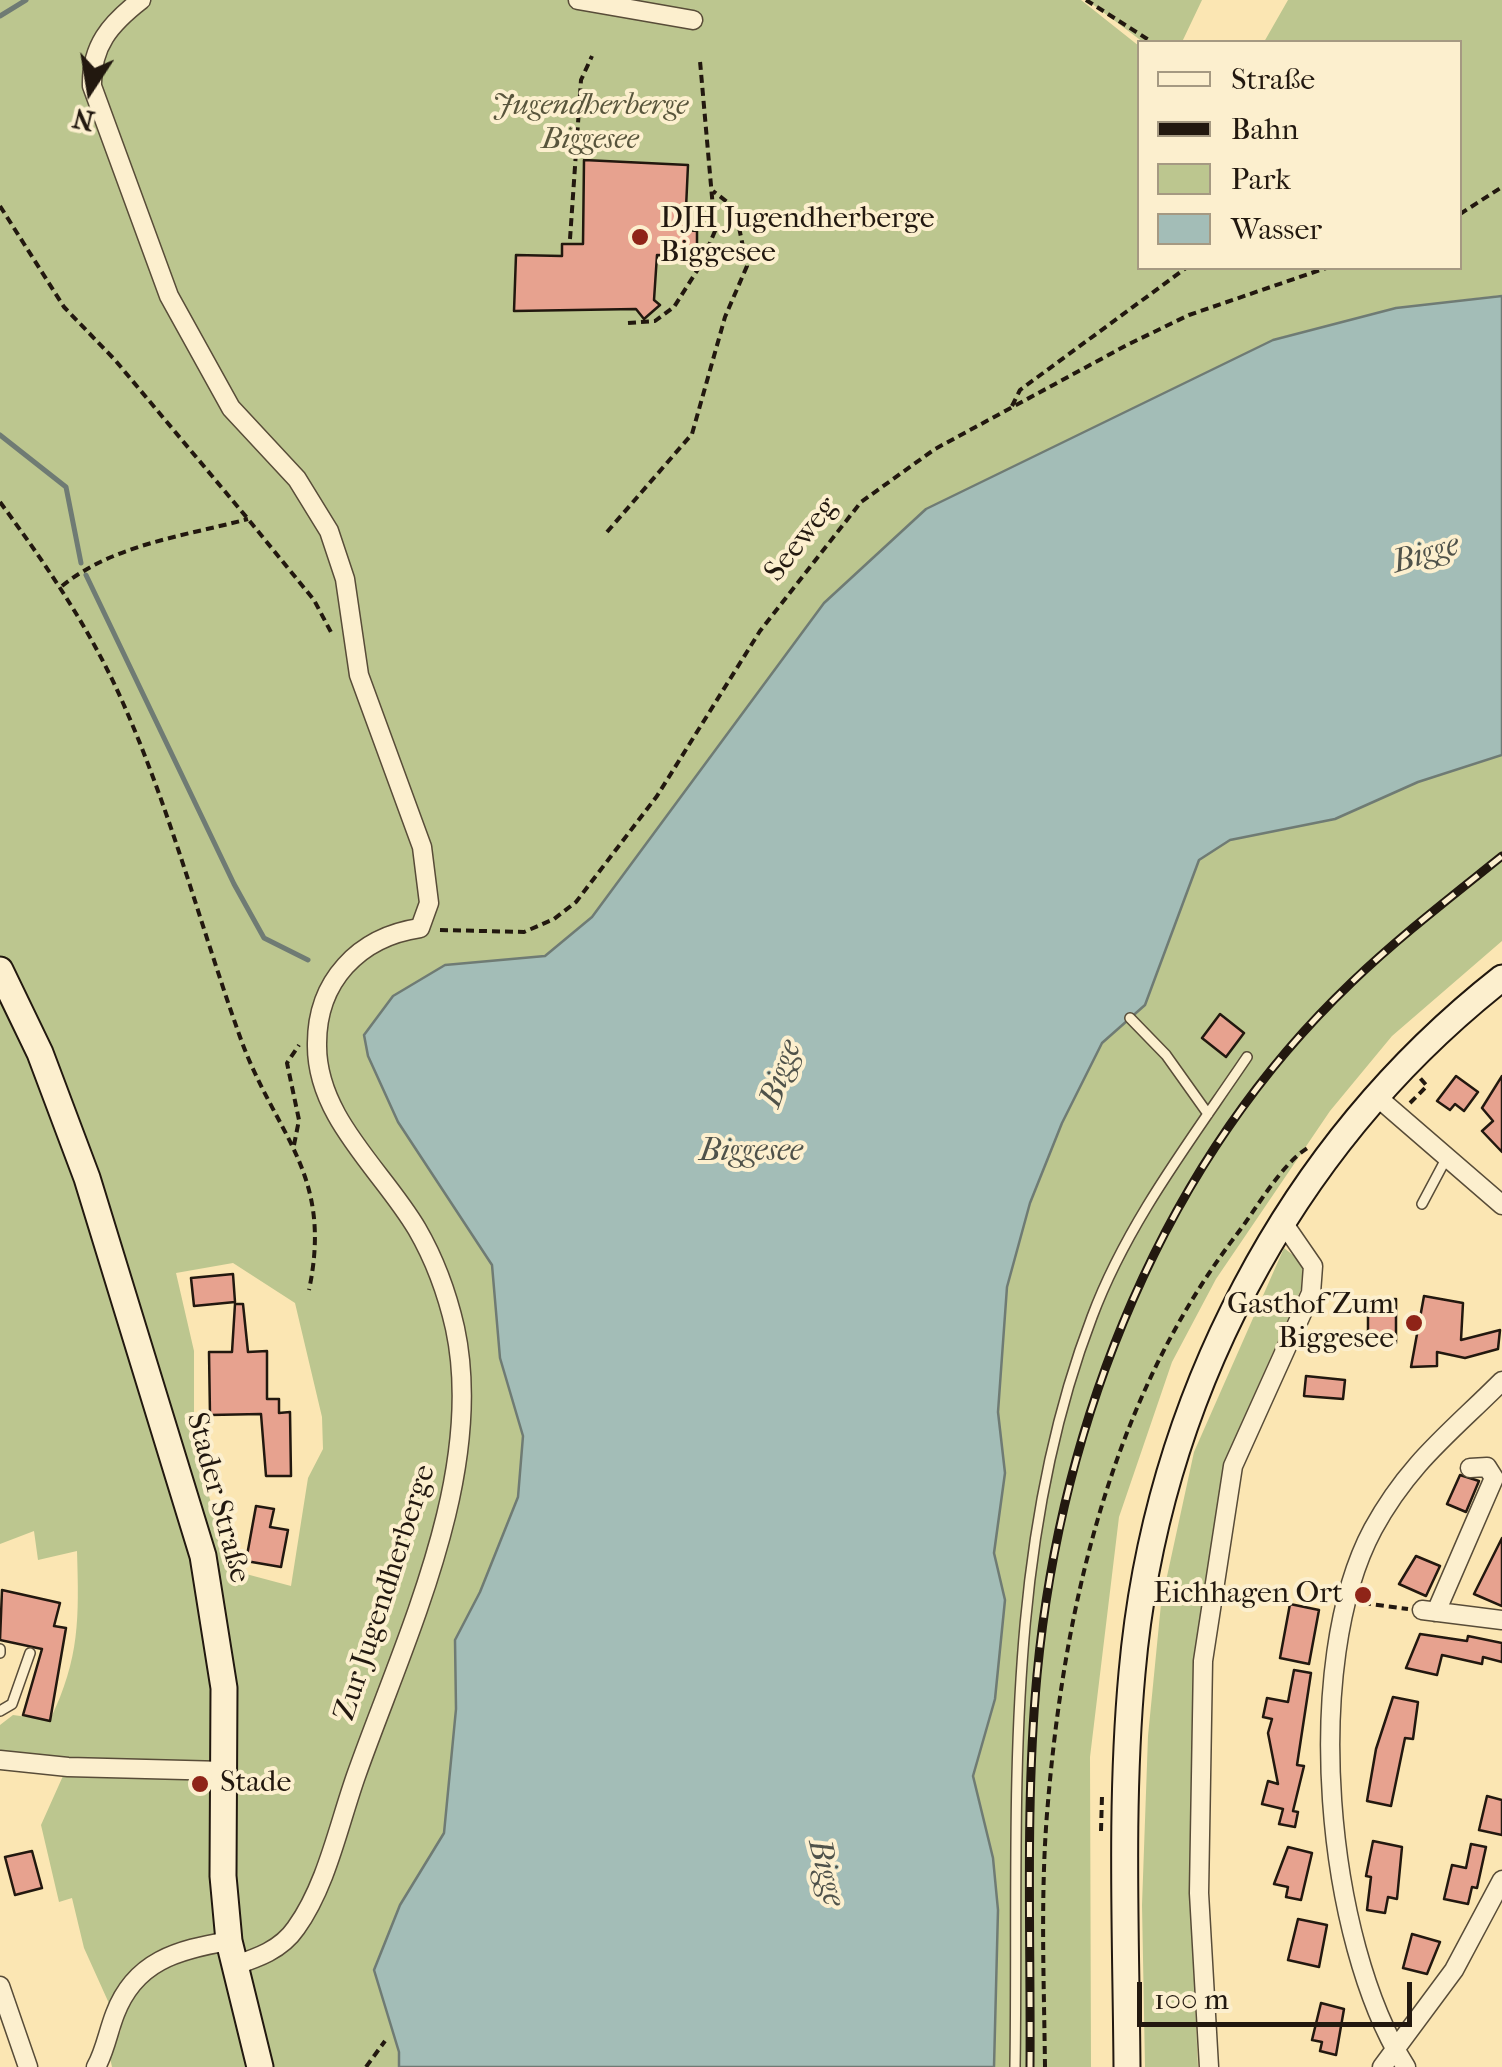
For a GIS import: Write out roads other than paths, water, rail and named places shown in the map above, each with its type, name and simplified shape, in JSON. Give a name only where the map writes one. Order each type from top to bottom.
[{"type":"main road","name":"Stader Straße","points":[[0,970],[40,1053],[87,1178],[204,1556],[222,1672],[223,1876],[231,1954],[260,2067]]},
{"type":"main road","points":[[1127,2067],[1127,1745],[1148,1558],[1192,1404],[1216,1342],[1282,1221],[1376,1096],[1450,1022],[1502,978]]},
{"type":"street","name":"Zur Jugendherberge","points":[[96,2067],[122,1999],[143,1969],[158,1958],[231,1954],[261,1957],[286,1941],[316,1886],[420,1594],[454,1480],[462,1428],[455,1329],[439,1273],[416,1228],[334,1111],[319,1076],[316,1043],[331,987],[346,964],[366,944],[392,932],[420,928],[429,903],[422,847],[359,675],[345,579],[329,531],[297,479],[231,408],[169,296],[92,86],[91,62],[98,47],[113,22],[141,0]]},
{"type":"street","points":[[578,0],[693,20]]},
{"type":"street","points":[[1376,1096],[1502,1205]]},
{"type":"street","points":[[1209,2067],[1198,1893],[1203,1661],[1233,1466],[1311,1293],[1313,1266],[1282,1221]]},
{"type":"street","points":[[1406,2067],[1395,2050],[1354,1935],[1339,1876],[1334,1824],[1333,1690],[1348,1601],[1371,1533],[1409,1469],[1495,1399],[1502,1381]]},
{"type":"street","points":[[1470,1468],[1488,1467],[1494,1478],[1429,1611],[1502,1620]]},
{"type":"street","points":[[0,1760],[68,1767],[224,1771]]},
{"type":"street","points":[[1382,2067],[1454,1970],[1502,1881]]},
{"type":"street","points":[[0,1986],[28,2067]]},
{"type":"lane","points":[[1130,1018],[1166,1056],[1208,1114]]},
{"type":"lane","points":[[1014,2067],[1016,1773],[1024,1626],[1052,1442],[1092,1316],[1119,1258],[1247,1057]]},
{"type":"lane","points":[[1422,1204],[1447,1156]]},
{"type":"lane","points":[[0,1712],[12,1704],[30,1652]]},
{"type":"water","name":"Biggesee","points":[[1502,296],[1502,755],[1418,782],[1335,819],[1230,840],[1199,860],[1145,1005],[1102,1043],[1062,1123],[1030,1203],[1007,1287],[998,1412],[1005,1473],[994,1553],[1005,1600],[995,1699],[973,1776],[993,1858],[998,1910],[994,2067],[399,2067],[399,2052],[374,1970],[400,1905],[444,1833],[456,1709],[455,1640],[480,1592],[518,1497],[523,1436],[500,1358],[492,1265],[398,1122],[368,1056],[364,1035],[393,996],[445,965],[545,956],[592,917],[824,603],[926,509],[1273,340],[1396,308]]},
{"type":"waterway","points":[[0,16],[26,0]]},
{"type":"waterway","points":[[0,435],[66,487],[81,563]]},
{"type":"waterway","points":[[86,575],[234,884],[264,938],[308,960]]},
{"type":"railway","points":[[1030,2067],[1029,1871],[1037,1675],[1050,1579],[1070,1484],[1097,1391],[1133,1300],[1176,1213],[1226,1130],[1285,1053],[1352,982],[1502,856]]},
{"type":"place","name":"DJH Jugendherberge Biggesee","points":[[640,237]]},
{"type":"place","name":"Gasthof Zum Biggesee","points":[[1414,1323]]},
{"type":"place","name":"Eichhagen Ort","points":[[1363,1595]]},
{"type":"place","name":"Stade","points":[[200,1784]]},
{"type":"park label","name":"Jugendherberge Biggesee","points":[[590,124]]},
{"type":"water label","name":"Bigge","points":[[1426,555]]},
{"type":"water label","name":"Bigge","points":[[782,1074]]},
{"type":"water label","name":"Bigge","points":[[825,1873]]}]
